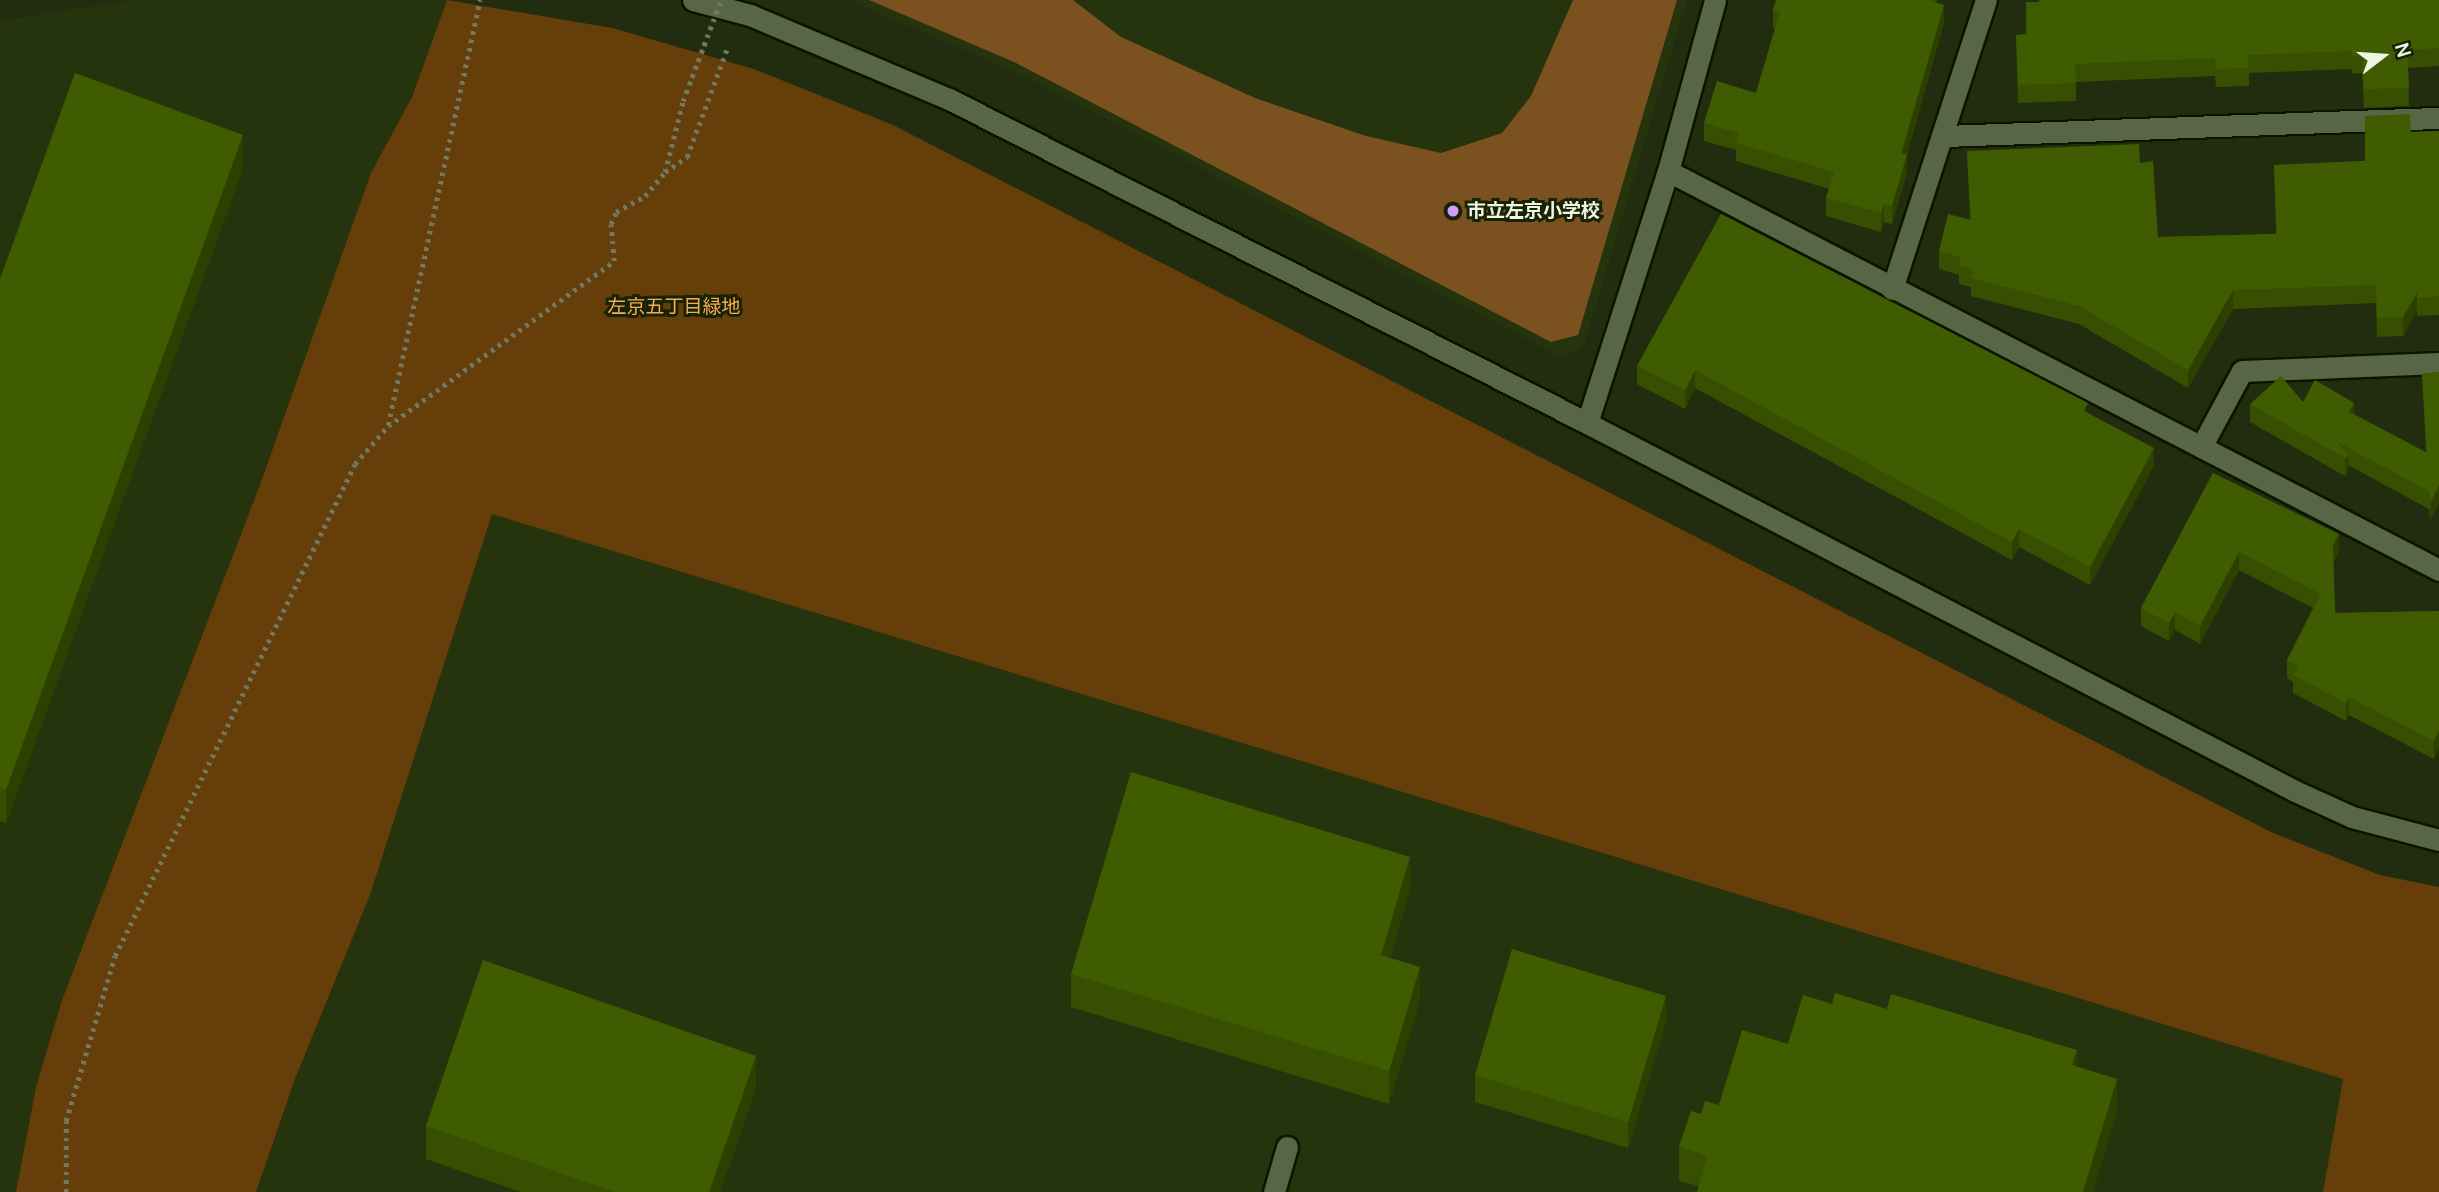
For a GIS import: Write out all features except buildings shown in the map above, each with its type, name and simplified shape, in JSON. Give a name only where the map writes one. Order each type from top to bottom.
[{"type":"street","points":[[693,0],[785,28],[949,99],[1587,423],[2295,791],[2352,817],[2439,840]]},
{"type":"street","points":[[1587,423],[1668,171],[1715,0]]},
{"type":"street","points":[[1892,289],[1945,136],[1986,0]]},
{"type":"street","points":[[1945,136],[2439,118]]},
{"type":"street","points":[[1668,171],[2439,570]]},
{"type":"street","points":[[2201,447],[2242,372],[2439,363]]},
{"type":"street","points":[[1274,1192],[1287,1147]]},
{"type":"path","points":[[388,426],[480,0]]},
{"type":"path","points":[[665,172],[683,101],[721,0]]},
{"type":"path","points":[[66,1192],[66,1121],[115,956],[355,464],[388,426],[614,261],[610,235],[616,212],[645,196],[665,172],[687,157],[727,49]]},
{"type":"shaded area","points":[[132,0],[447,0],[412,97],[371,173],[258,490],[62,1000],[36,1087],[16,1192],[0,1192],[0,21]]},
{"type":"shaded area","name":"市立左京小学校","points":[[849,0],[1687,0],[1584,345],[1563,358],[1027,77]]},
{"type":"shaded area","name":"市立左京小学校","points":[[869,0],[1073,0],[1121,37],[1255,98],[1366,136],[1441,153],[1502,133],[1531,96],[1573,0],[1677,0],[1578,335],[1551,342],[1014,62]]},
{"type":"shaded area","points":[[492,514],[2343,1079],[2323,1192],[256,1192],[295,1080],[370,895]]},
{"type":"green space","name":"左京五丁目緑地","points":[[447,0],[612,28],[754,69],[893,125],[2273,833],[2380,875],[2439,887],[2439,1192],[2323,1192],[2343,1079],[492,514],[370,895],[295,1079],[256,1192],[16,1192],[36,1087],[62,1000],[258,490],[371,173],[412,97]]},
{"type":"place","name":"市立左京小学校","points":[[1453,211]]}]
